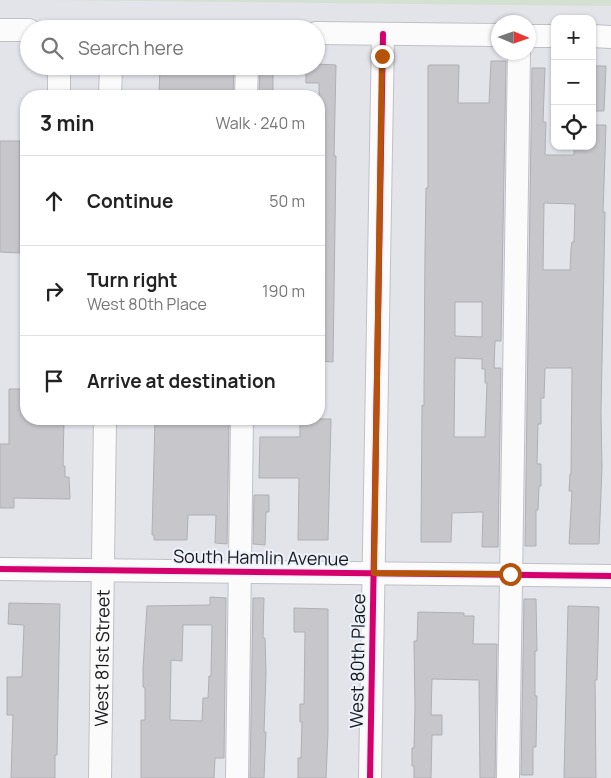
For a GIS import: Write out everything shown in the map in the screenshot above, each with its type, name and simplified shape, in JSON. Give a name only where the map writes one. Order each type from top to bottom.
[{"type":"street","points":[[0,30],[20,30]]},
{"type":"street","points":[[325,34],[491,35]]},
{"type":"street","name":"West 80th Place","points":[[370,778],[383,34]]},
{"type":"street","points":[[536,36],[551,36]]},
{"type":"street","points":[[596,36],[611,36]]},
{"type":"street","points":[[508,778],[519,60]]},
{"type":"street","points":[[59,75],[59,90]]},
{"type":"street","points":[[110,90],[111,75]]},
{"type":"street","points":[[246,90],[247,75]]},
{"type":"street","name":"West 81st Street","points":[[100,778],[106,425]]},
{"type":"street","points":[[237,778],[242,425]]},
{"type":"street","name":"South Hamlin Avenue","points":[[0,569],[611,576]]},
{"type":"green space","points":[[45,0],[611,0],[611,6]]},
{"type":"building","points":[[491,61],[506,61],[501,341],[495,341],[494,368],[501,368],[498,547],[482,547],[483,512],[452,513],[451,542],[421,542],[426,188],[428,188],[428,66],[459,65],[458,103],[489,103]],"holes":[[[455,302],[482,302],[482,337],[455,336]],[[455,358],[482,359],[482,369],[485,369],[485,383],[487,383],[485,437],[454,437]]]},
{"type":"building","points":[[325,64],[336,65],[333,362],[325,361],[325,90],[319,90],[319,83],[306,83],[306,75],[325,75]]},
{"type":"building","points":[[596,66],[606,66],[604,111],[596,111]]},
{"type":"building","points":[[532,68],[545,68],[543,122],[546,122],[545,155],[574,155],[574,150],[596,150],[596,125],[606,125],[603,212],[605,212],[601,412],[602,468],[599,544],[569,544],[572,491],[569,491],[571,474],[572,368],[545,368],[544,398],[541,398],[541,424],[538,424],[537,464],[541,464],[541,486],[539,486],[538,510],[536,510],[536,546],[525,546]],"holes":[[[544,203],[575,204],[574,242],[572,242],[570,270],[543,270]]]},
{"type":"building","points":[[160,75],[234,75],[233,90],[159,90]]},
{"type":"building","points":[[260,75],[273,75],[273,90],[259,90]]},
{"type":"building","points":[[0,141],[20,141],[20,253],[0,252]]},
{"type":"building","points":[[9,389],[20,389],[20,425],[64,425],[63,466],[65,466],[65,477],[69,477],[70,499],[14,498],[14,508],[0,508],[0,444],[9,444]]},
{"type":"building","points":[[325,419],[331,419],[328,540],[298,540],[299,478],[259,478],[260,437],[300,437],[300,425],[325,425]]},
{"type":"building","points":[[155,425],[229,425],[227,544],[215,543],[216,515],[188,515],[187,540],[154,540],[154,535],[152,535]]},
{"type":"building","points":[[254,495],[269,495],[269,512],[266,512],[265,545],[253,544]]},
{"type":"building","points":[[210,597],[226,598],[224,758],[215,758],[214,778],[141,778],[141,720],[145,720],[143,669],[147,606],[210,605]],"holes":[[[183,625],[212,625],[211,676],[209,676],[208,698],[203,698],[202,721],[170,720],[171,660],[182,661]]]},
{"type":"building","points":[[253,598],[264,598],[263,638],[265,638],[266,672],[264,732],[266,732],[264,778],[250,778]]},
{"type":"building","points":[[524,599],[536,599],[537,651],[535,651],[535,696],[537,696],[536,747],[533,747],[533,775],[521,775]]},
{"type":"building","points":[[9,603],[60,604],[55,778],[11,778],[13,715],[7,715],[7,677],[22,677],[24,625],[8,624]]},
{"type":"building","points":[[568,606],[599,607],[597,680],[595,680],[596,778],[564,778]]},
{"type":"building","points":[[294,608],[328,609],[326,778],[298,778],[298,758],[301,758],[302,722],[300,722],[300,704],[304,704],[305,632],[294,632]]},
{"type":"building","points":[[418,612],[464,613],[464,616],[474,616],[473,644],[497,644],[495,778],[480,778],[479,680],[432,679],[431,715],[442,715],[442,735],[432,735],[431,778],[414,778],[412,748],[414,748],[415,707],[414,641],[417,641]]},
{"type":"cycle path","points":[[370,778],[383,34]]},
{"type":"cycle path","points":[[0,569],[611,576]]},
{"type":"route","points":[[382,56],[374,573],[510,574]]}]
